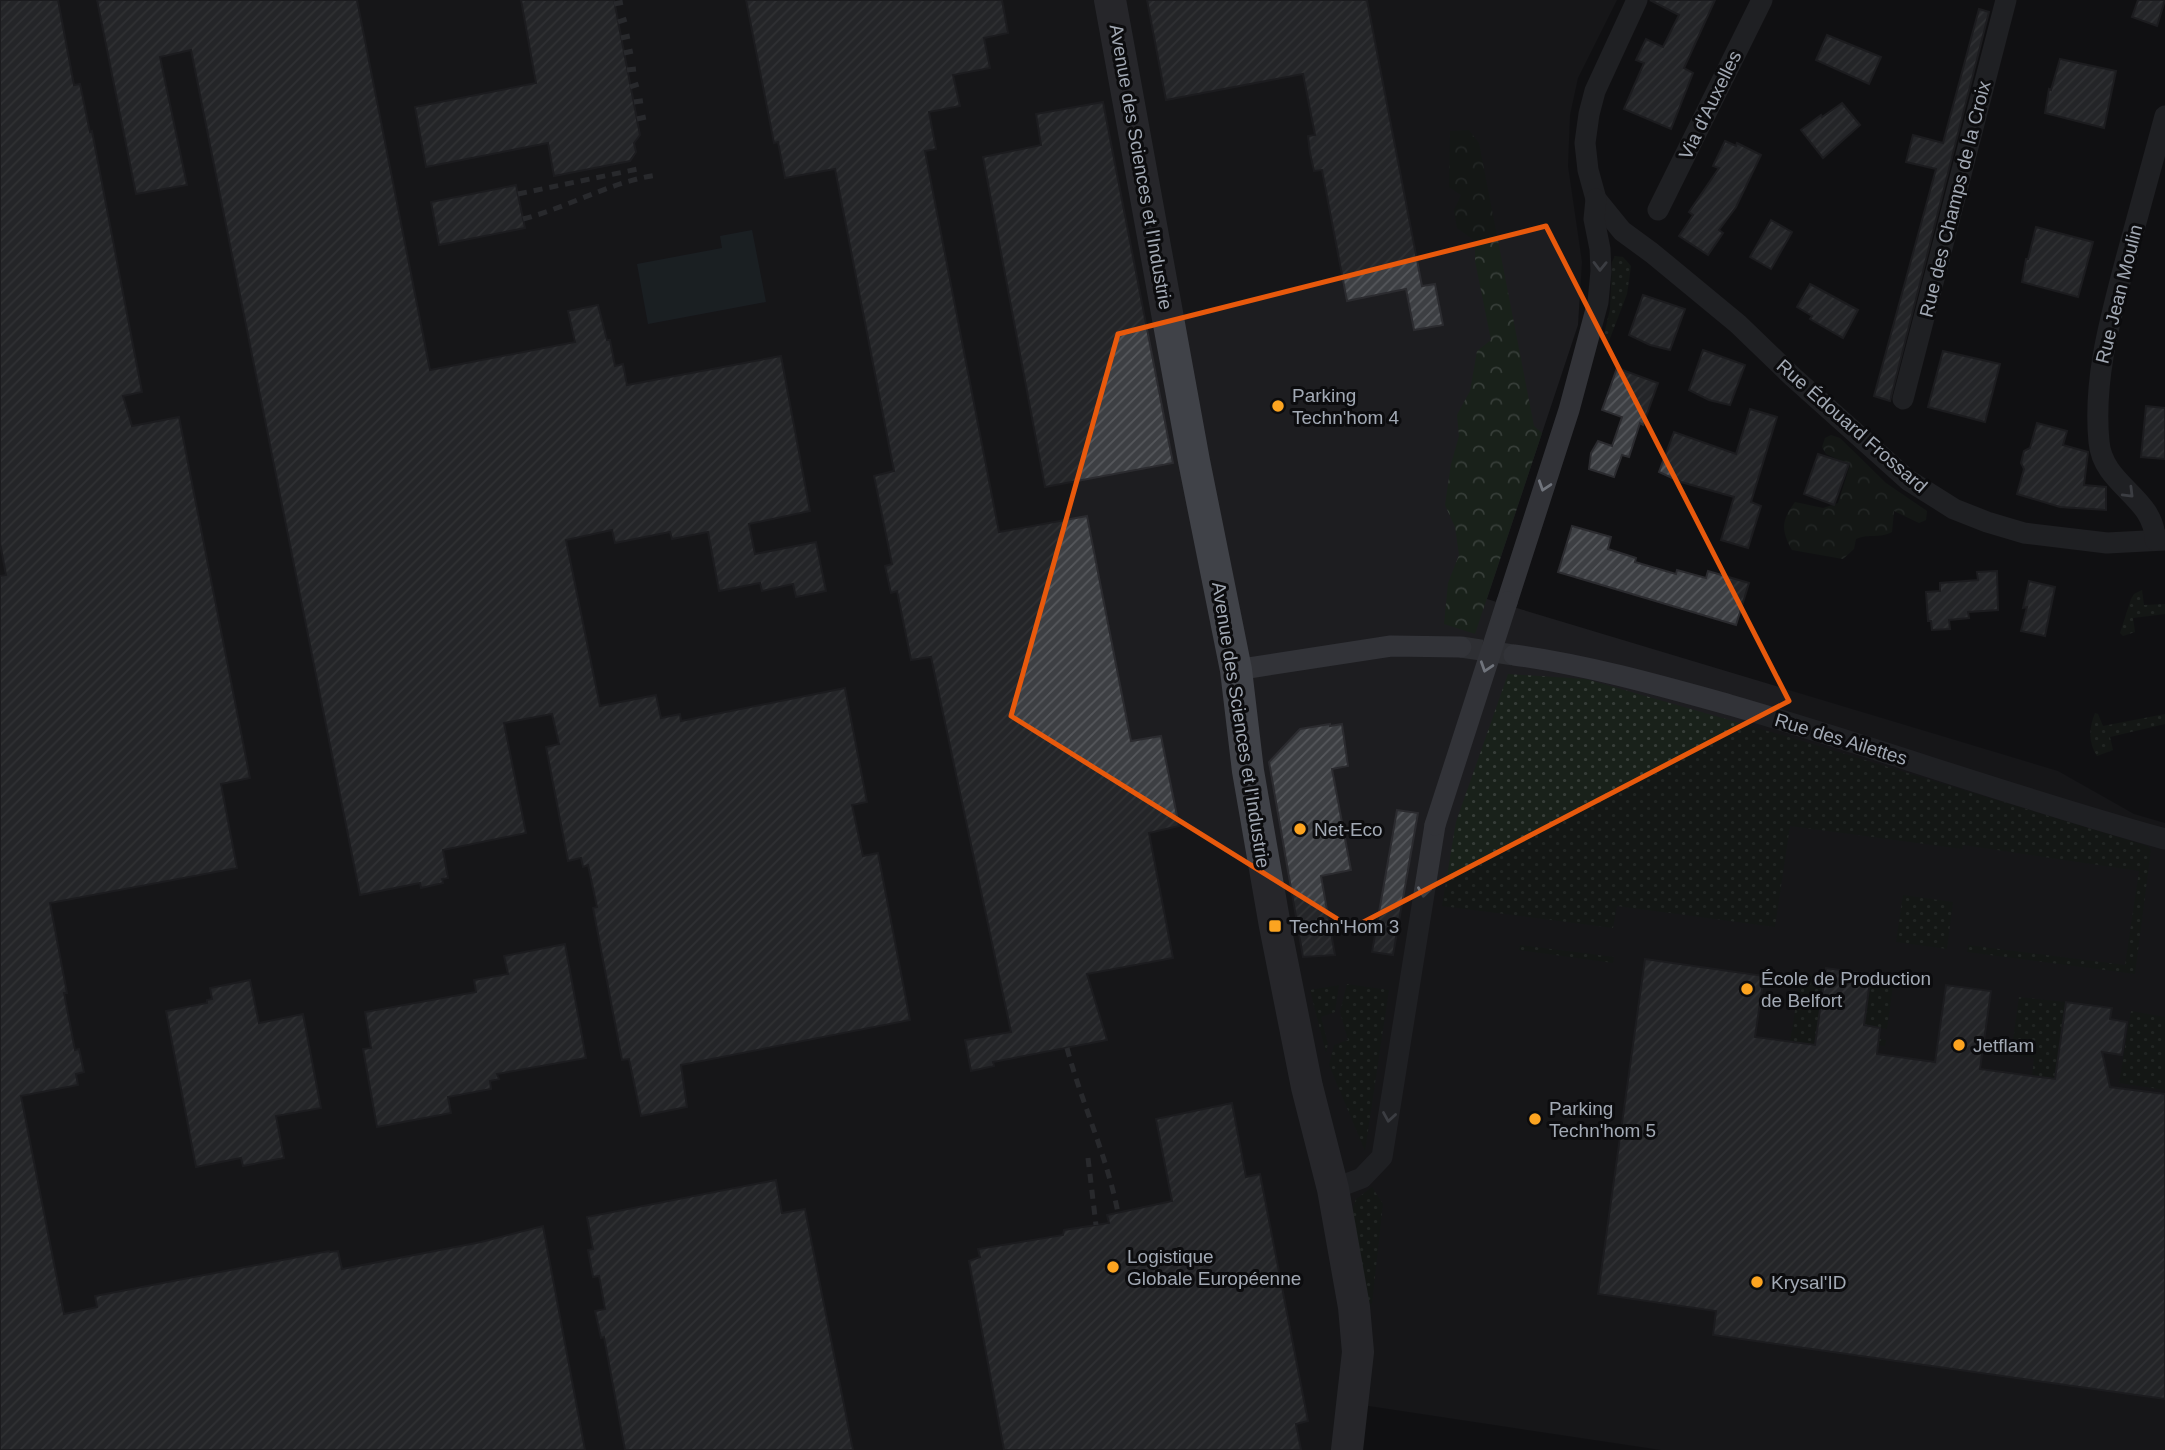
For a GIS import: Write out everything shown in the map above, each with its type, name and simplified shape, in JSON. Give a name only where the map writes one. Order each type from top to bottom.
[{"type":"street","name":"Avenue des Sciences et l'Industrie","points":[[1111,0],[1194,461],[1236,670],[1248,771],[1275,926],[1307,1087],[1333,1189],[1354,1307],[1358,1352],[1346,1450]]},
{"type":"street","points":[[1333,1189],[1362,1178],[1382,1157],[1436,825],[1569,410],[1598,302],[1601,271],[1594,219],[1596,199],[1585,156],[1589,114],[1599,80],[1637,0]]},
{"type":"street","name":"Via d'Auxelles","points":[[1658,210],[1762,0]]},
{"type":"street","name":"Rue des Champs de la Croix","points":[[1903,398],[2006,0]]},
{"type":"street","name":"Rue Jean Moulin","points":[[2160,540],[2148,512],[2111,475],[2099,446],[2097,397],[2104,341],[2165,116]]},
{"type":"street","name":"Rue Édouard Frossard","points":[[1596,199],[1622,231],[1653,253],[1738,324],[1908,480],[1954,509],[2024,533],[2107,542],[2160,540]]},
{"type":"street","points":[[1236,670],[1391,646],[1461,648]]},
{"type":"street","name":"Rue des Ailettes","points":[[1514,654],[1558,661],[1663,686],[1801,725],[2100,821],[2165,839]]},
{"type":"highlighted area","points":[[1546,226],[1789,701],[1352,928],[1011,716],[1118,334]]},
{"type":"shaded area","points":[[0,0],[1617,0],[1578,78],[1570,115],[1568,166],[1582,262],[1578,325],[1487,599],[2058,771],[2134,814],[2165,823],[2165,1450],[1661,1450],[1362,1405],[1334,1450],[0,1450]]},
{"type":"shaded area","points":[[752,230],[766,302],[648,324],[637,264],[722,248],[720,236]]},
{"type":"green space","points":[[1469,130],[1479,143],[1534,426],[1542,433],[1475,634],[1444,624],[1448,583],[1459,555],[1455,527],[1445,505],[1451,464],[1459,436],[1457,415],[1470,391],[1477,351],[1491,340],[1475,261],[1475,241],[1457,228],[1454,210],[1461,195],[1449,187],[1450,131]]},
{"type":"green space","points":[[1615,256],[1623,257],[1631,266],[1627,294],[1609,341],[1603,339],[1610,309],[1612,262]]},
{"type":"green space","points":[[1831,435],[1840,438],[1886,483],[1927,511],[1926,520],[1919,523],[1894,511],[1892,532],[1856,539],[1854,549],[1843,559],[1792,550],[1784,526],[1795,502],[1823,508],[1838,503],[1850,465],[1826,454],[1822,447],[1825,438]]},
{"type":"green space","points":[[2142,590],[2144,605],[2165,604],[2165,614],[2133,618],[2135,632],[2123,636],[2120,633],[2131,599]]},
{"type":"green space","points":[[1508,674],[1586,679],[1796,739],[2148,846],[2151,850],[2135,974],[1967,952],[1968,945],[2125,965],[2139,871],[1963,845],[1962,849],[1790,826],[1775,927],[1617,906],[1613,928],[1442,906],[1456,822]]},
{"type":"green space","points":[[2095,713],[2103,726],[2165,714],[2165,724],[2110,737],[2113,750],[2097,756],[2090,735]]},
{"type":"green space","points":[[1903,895],[1953,902],[1947,949],[1896,942]]},
{"type":"green space","points":[[1520,945],[1614,957],[1613,963],[1519,950]]},
{"type":"green space","points":[[1801,973],[1825,976],[1815,1045],[1790,1042]]},
{"type":"green space","points":[[1871,974],[1894,979],[1887,1029],[1874,1027],[1873,1038],[1886,1040],[1885,1046],[1862,1044]]},
{"type":"green space","points":[[1347,984],[1389,990],[1365,1151],[1329,1065],[1334,1045],[1348,1040],[1340,1012]]},
{"type":"green space","points":[[1339,985],[1335,1012],[1321,1017],[1328,1044],[1326,1053],[1310,990]]},
{"type":"green space","points":[[2019,997],[2066,1002],[2055,1079],[2032,1076],[2034,1058],[2011,1054]]},
{"type":"green space","points":[[2131,1011],[2165,1017],[2165,1090],[2119,1083]]},
{"type":"green space","points":[[1372,1187],[1383,1204],[1372,1304],[1367,1303],[1352,1210],[1356,1199]]},
{"type":"building","points":[[0,0],[58,0],[74,85],[80,84],[90,132],[92,131],[142,392],[123,396],[132,426],[179,417],[250,778],[221,784],[237,868],[50,903],[75,1050],[79,1049],[84,1072],[76,1074],[78,1085],[21,1096],[64,1314],[97,1307],[95,1296],[329,1251],[338,1251],[342,1269],[481,1242],[543,1226],[585,1450],[0,1450],[0,576],[6,575],[0,543]]},
{"type":"building","points":[[97,0],[357,0],[430,370],[575,342],[568,311],[598,305],[607,340],[610,340],[615,366],[623,364],[627,385],[781,356],[810,511],[749,524],[755,554],[816,542],[826,591],[796,597],[793,584],[762,591],[760,583],[719,591],[708,532],[672,539],[670,532],[615,543],[612,530],[566,540],[600,706],[656,695],[661,718],[680,714],[681,721],[845,688],[867,802],[852,805],[863,856],[878,853],[910,1020],[681,1065],[687,1107],[641,1116],[629,1059],[622,1060],[593,908],[597,907],[588,865],[583,867],[581,858],[568,861],[546,747],[559,744],[552,714],[504,723],[526,833],[443,850],[448,878],[442,879],[443,883],[421,888],[420,883],[360,895],[191,50],[160,57],[187,185],[136,194]]},
{"type":"building","points":[[521,0],[614,0],[640,135],[634,143],[636,152],[630,161],[554,176],[548,143],[426,167],[415,107],[536,83]]},
{"type":"building","points":[[746,0],[1002,0],[1008,33],[984,38],[990,68],[953,75],[960,106],[929,112],[936,149],[925,151],[999,532],[1087,516],[1131,741],[1161,736],[1179,826],[1149,833],[1173,958],[1087,974],[1107,1040],[993,1062],[994,1066],[971,1071],[965,1040],[1011,1032],[931,657],[911,660],[897,591],[891,593],[885,566],[892,564],[874,476],[894,471],[835,169],[785,178],[778,142],[774,143]]},
{"type":"building","points":[[1147,0],[1367,0],[1422,286],[1435,284],[1443,325],[1414,330],[1406,289],[1347,301],[1322,170],[1314,171],[1310,153],[1308,136],[1315,135],[1303,74],[1166,100]]},
{"type":"building","points":[[1650,0],[1715,0],[1684,68],[1693,73],[1671,129],[1624,109],[1644,63],[1636,60],[1646,39],[1663,47],[1679,15]]},
{"type":"building","points":[[2138,0],[2165,0],[2157,26],[2132,17]]},
{"type":"building","points":[[1979,9],[1989,12],[1890,401],[1874,396],[1936,169],[1906,162],[1913,135],[1943,143]]},
{"type":"building","points":[[1827,35],[1881,57],[1869,84],[1816,60]]},
{"type":"building","points":[[2060,59],[2116,71],[2104,128],[2045,113],[2049,89],[2051,90]]},
{"type":"building","points":[[1103,102],[1173,463],[1045,487],[983,157],[1041,145],[1036,114]]},
{"type":"building","points":[[1842,103],[1860,125],[1823,158],[1801,130]]},
{"type":"building","points":[[1725,141],[1736,146],[1737,143],[1761,155],[1736,207],[1719,230],[1723,233],[1708,255],[1679,236],[1693,215],[1689,212],[1719,168],[1713,166]]},
{"type":"building","points":[[516,185],[525,228],[439,245],[431,202]]},
{"type":"building","points":[[1771,220],[1792,232],[1771,269],[1750,257]]},
{"type":"building","points":[[2036,227],[2093,242],[2078,297],[2022,282]]},
{"type":"building","points":[[1810,284],[1858,310],[1843,338],[1810,319],[1812,316],[1797,307]]},
{"type":"building","points":[[1643,295],[1685,309],[1670,350],[1650,345],[1629,335]]},
{"type":"building","points":[[1703,350],[1745,365],[1730,405],[1709,400],[1689,390]]},
{"type":"building","points":[[1943,351],[2000,364],[1985,422],[1928,407]]},
{"type":"building","points":[[1617,368],[1658,383],[1643,425],[1640,423],[1629,457],[1622,455],[1614,477],[1589,469],[1591,453],[1598,441],[1612,446],[1622,417],[1602,410]]},
{"type":"building","points":[[2146,406],[2165,408],[2165,459],[2141,457]]},
{"type":"building","points":[[1750,409],[1777,417],[1751,502],[1761,506],[1748,548],[1721,540],[1734,497],[1681,482],[1659,472],[1674,432],[1736,454]]},
{"type":"building","points":[[2037,423],[2067,431],[2063,445],[2088,452],[2084,485],[2106,487],[2106,510],[2060,507],[2017,494],[2024,469],[2021,463],[2024,451],[2030,448]]},
{"type":"building","points":[[1818,454],[1849,464],[1834,505],[1804,494]]},
{"type":"building","points":[[1572,526],[1611,537],[1608,549],[1636,558],[1635,562],[1676,574],[1677,570],[1706,578],[1708,571],[1749,583],[1736,625],[1558,572]]},
{"type":"building","points":[[1997,571],[1998,610],[1968,612],[1969,618],[1949,620],[1950,629],[1932,630],[1931,621],[1928,621],[1926,592],[1940,591],[1940,583],[1978,580],[1977,572]]},
{"type":"building","points":[[2029,581],[2055,587],[2045,636],[2021,631],[2027,607],[2023,608]]},
{"type":"building","points":[[1342,724],[1348,766],[1332,769],[1351,870],[1321,876],[1335,955],[1303,957],[1269,762],[1300,729]]},
{"type":"building","points":[[1397,810],[1418,813],[1393,955],[1372,952]]},
{"type":"building","points":[[565,944],[586,1058],[497,1074],[499,1079],[490,1081],[491,1089],[448,1097],[451,1113],[377,1127],[363,1049],[371,1048],[365,1012],[476,992],[474,980],[508,974],[504,956]]},
{"type":"building","points":[[1645,959],[1764,976],[1755,1037],[1815,1045],[1826,968],[1871,974],[1864,1025],[1880,1028],[1877,1054],[1935,1062],[1946,985],[1991,991],[1980,1069],[2055,1079],[2066,1002],[2112,1008],[2110,1019],[2127,1022],[2122,1055],[2102,1052],[2110,1087],[2165,1094],[2165,1399],[1713,1335],[1716,1311],[1598,1294]]},
{"type":"building","points":[[250,980],[259,1023],[303,1014],[321,1108],[276,1116],[284,1158],[243,1166],[241,1158],[196,1167],[166,1011],[207,1003],[207,1000],[212,999],[210,988]]},
{"type":"building","points":[[1232,1103],[1246,1177],[1260,1174],[1308,1421],[1296,1424],[1301,1450],[1004,1450],[969,1261],[980,1257],[978,1249],[1063,1235],[1064,1230],[1109,1223],[1107,1215],[1172,1201],[1156,1119]]},
{"type":"building","points":[[776,1180],[782,1213],[805,1209],[853,1450],[625,1450],[604,1337],[601,1338],[595,1311],[605,1309],[599,1276],[593,1277],[588,1250],[593,1249],[587,1217]]},
{"type":"tunnel","points":[[1461,647],[1514,655]]},
{"type":"railway","points":[[614,4],[624,2]]},
{"type":"railway","points":[[618,22],[627,19]]},
{"type":"railway","points":[[621,38],[630,36]]},
{"type":"railway","points":[[624,53],[633,51]]},
{"type":"railway","points":[[627,70],[636,69]]},
{"type":"railway","points":[[630,87],[639,84]]},
{"type":"railway","points":[[634,102],[648,100]]},
{"type":"railway","points":[[637,119],[646,117]]},
{"type":"railway","points":[[518,194],[638,169]]},
{"type":"railway","points":[[523,219],[623,183],[657,175]]},
{"type":"railway","points":[[1067,1048],[1108,1171],[1118,1213]]},
{"type":"railway","points":[[1088,1158],[1096,1225]]},
{"type":"place","name":"Parking Techn'hom 4","points":[[1278,406]]},
{"type":"place","name":"Net-Eco","points":[[1300,829]]},
{"type":"place","name":"Techn'Hom 3","points":[[1275,926]]},
{"type":"place","name":"École de Production de Belfort","points":[[1747,989]]},
{"type":"place","name":"Jetflam","points":[[1959,1045]]},
{"type":"place","name":"Parking Techn'hom 5","points":[[1535,1119]]},
{"type":"place","name":"Logistique Globale Européenne","points":[[1113,1267]]},
{"type":"place","name":"Krysal'ID","points":[[1757,1282]]}]
